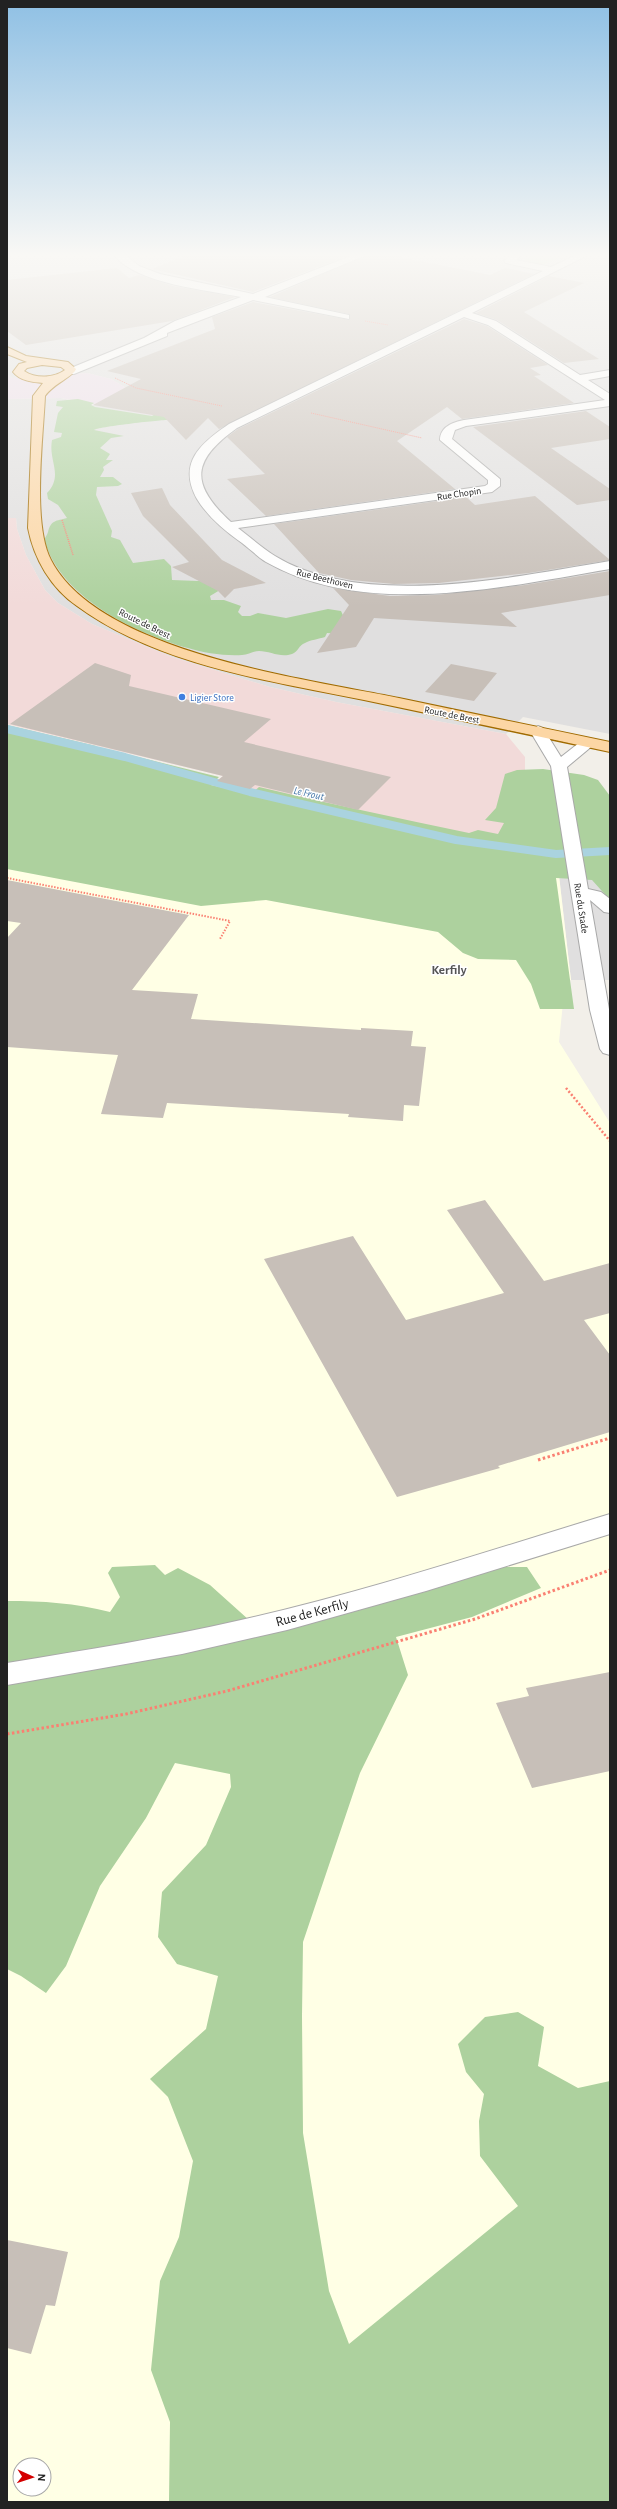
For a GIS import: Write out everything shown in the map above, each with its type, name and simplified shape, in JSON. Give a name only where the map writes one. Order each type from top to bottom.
[{"type":"main road","points":[[19,373],[39,396],[47,385],[58,377],[67,373]]},
{"type":"main road","points":[[28,373],[44,379],[58,377]]},
{"type":"main road","name":"Route de Brest","points":[[39,396],[34,507],[34,522],[37,543],[46,562],[62,585],[82,604],[102,618],[143,637],[194,655],[257,674],[610,747]]},
{"type":"street","name":"Rue Beethoven","points":[[341,373],[233,426],[212,442],[200,456],[195,467],[195,483],[198,490],[208,505],[254,551],[273,562],[321,579],[370,588],[452,589],[610,565]]},
{"type":"street","points":[[568,373],[610,399]]},
{"type":"street","points":[[577,379],[610,373]]},
{"type":"street","name":"Rue Chopin","points":[[228,526],[488,489],[494,486],[494,479],[446,440],[446,434],[451,428],[464,422],[610,404]]},
{"type":"street","name":"Rue du Stade","points":[[538,732],[559,766],[599,1010],[610,1049]]},
{"type":"street","points":[[559,766],[589,742]]},
{"type":"street","points":[[580,893],[595,896],[610,908]]},
{"type":"street","name":"Rue de Kerfily","points":[[7,1674],[128,1654],[242,1630],[441,1576],[610,1524]]},
{"type":"path","points":[[94,373],[112,376],[136,388],[258,414]]},
{"type":"path","points":[[275,405],[420,437]]},
{"type":"path","points":[[34,507],[52,507],[59,513],[74,557]]},
{"type":"path","points":[[7,878],[230,921],[220,939]]},
{"type":"path","points":[[566,1088],[610,1141]]},
{"type":"path","points":[[538,1460],[610,1438]]},
{"type":"path","points":[[7,1734],[126,1714],[227,1691],[475,1619],[610,1570]]},
{"type":"shaded area","points":[[7,373],[86,373],[12,378]]},
{"type":"shaded area","points":[[87,373],[610,373],[610,734],[523,717],[506,734],[336,702],[270,687],[172,657],[92,624],[58,603],[45,590],[26,555],[17,529],[16,518],[7,518],[7,399],[61,398],[93,405],[126,388],[111,379]]},
{"type":"shaded area","points":[[87,373],[111,379],[126,388],[178,399],[151,415],[61,398],[7,399],[7,374],[12,378]]},
{"type":"shaded area","points":[[7,518],[16,518],[17,529],[26,555],[45,590],[58,603],[92,624],[172,657],[270,687],[336,702],[506,734],[525,757],[525,824],[515,847],[471,839],[250,789],[217,781],[223,776],[7,724]]},
{"type":"shaded area","points":[[7,733],[231,791],[557,858],[571,980],[565,983],[559,1042],[610,1123],[610,2413],[559,2502],[7,2502]]},
{"type":"shaded area","points":[[610,855],[610,980],[571,980],[557,858]]},
{"type":"green space","points":[[182,398],[167,420],[141,422],[94,430],[124,436],[111,438],[100,448],[110,454],[106,460],[113,460],[103,467],[104,470],[100,477],[113,477],[122,484],[118,486],[97,487],[96,495],[112,531],[111,537],[120,540],[133,563],[164,559],[171,566],[172,580],[198,581],[209,578],[220,590],[210,596],[211,600],[224,600],[241,606],[238,612],[242,616],[250,616],[258,613],[286,618],[328,609],[341,611],[346,622],[343,634],[327,633],[325,637],[307,642],[301,645],[296,652],[288,655],[279,655],[259,651],[244,655],[228,655],[194,650],[147,634],[105,612],[85,598],[69,582],[55,564],[45,543],[45,539],[52,523],[67,518],[58,505],[48,499],[47,493],[52,486],[55,474],[51,448],[52,440],[61,437],[62,433],[54,432],[58,413],[63,407],[56,406],[57,401],[78,399],[94,403],[91,405],[95,407],[152,416]]},
{"type":"green space","points":[[7,725],[96,746],[94,749],[134,756],[219,777],[211,785],[251,794],[259,787],[469,833],[478,830],[498,834],[504,823],[485,820],[496,808],[505,774],[517,770],[543,769],[584,775],[598,780],[610,796],[610,900],[592,880],[556,878],[574,1009],[540,1009],[531,984],[516,960],[478,959],[463,953],[438,932],[266,900],[201,906],[7,869]]},
{"type":"green space","points":[[155,1565],[165,1575],[178,1568],[210,1585],[249,1620],[495,1567],[527,1567],[541,1588],[472,1617],[396,1637],[408,1675],[360,1773],[303,1942],[303,2133],[329,2291],[349,2344],[518,2206],[480,2156],[479,2121],[484,2094],[466,2072],[458,2044],[485,2017],[518,2012],[544,2027],[538,2066],[578,2088],[610,2081],[610,2502],[169,2502],[170,2422],[151,2370],[160,2281],[179,2237],[193,2161],[168,2097],[150,2079],[206,2029],[218,1976],[177,1964],[158,1937],[162,1892],[206,1845],[231,1787],[230,1774],[175,1763],[146,1818],[100,1886],[66,1966],[46,1993],[21,1976],[7,1969],[7,1601],[59,1603],[84,1606],[110,1612],[120,1597],[108,1573],[112,1567]]},
{"type":"building","points":[[116,373],[333,373],[219,429],[208,418],[186,440],[164,417],[93,405],[141,379]]},
{"type":"building","points":[[353,373],[538,373],[541,375],[534,376],[574,403],[462,419],[447,407],[397,441],[455,489],[266,516],[227,479],[265,474],[227,437],[238,429]]},
{"type":"building","points":[[586,411],[610,427],[610,439],[551,448],[610,489],[610,500],[577,505],[473,427]]},
{"type":"building","points":[[162,488],[170,505],[222,560],[266,583],[234,589],[225,598],[218,591],[172,567],[189,562],[143,516],[131,493]]},
{"type":"building","points":[[535,496],[610,560],[529,573],[439,583],[394,584],[351,580],[319,573],[274,524],[466,497],[475,505]]},
{"type":"building","points":[[610,571],[610,595],[501,613],[517,627],[374,618],[356,647],[317,653],[349,605],[333,588],[390,596],[436,595],[525,585]]},
{"type":"building","points":[[95,663],[131,675],[129,686],[271,719],[244,742],[391,777],[358,810],[255,785],[250,789],[217,781],[223,776],[10,724]]},
{"type":"building","points":[[451,664],[497,673],[474,701],[425,692]]},
{"type":"building","points":[[7,880],[189,915],[132,990],[198,994],[191,1019],[361,1030],[361,1028],[413,1031],[411,1046],[426,1047],[419,1106],[404,1105],[403,1121],[348,1117],[349,1114],[167,1103],[163,1118],[101,1114],[118,1055],[7,1047],[7,938],[21,923],[7,921]]},
{"type":"building","points":[[485,1200],[544,1281],[610,1263],[610,1313],[584,1320],[610,1355],[610,1432],[498,1466],[500,1468],[397,1497],[264,1259],[353,1236],[406,1320],[504,1293],[447,1210]]},
{"type":"building","points":[[610,1672],[610,1771],[532,1788],[496,1703],[529,1696],[526,1688]]},
{"type":"building","points":[[7,2240],[68,2252],[55,2306],[46,2305],[31,2354],[7,2348]]},
{"type":"waterway","name":"Le Frout","points":[[7,729],[125,757],[250,792],[456,840],[556,854],[610,851]]},
{"type":"place","name":"Ligier Store","points":[[182,697]]},
{"type":"district","name":"Kerfily","points":[[449,969]]}]
